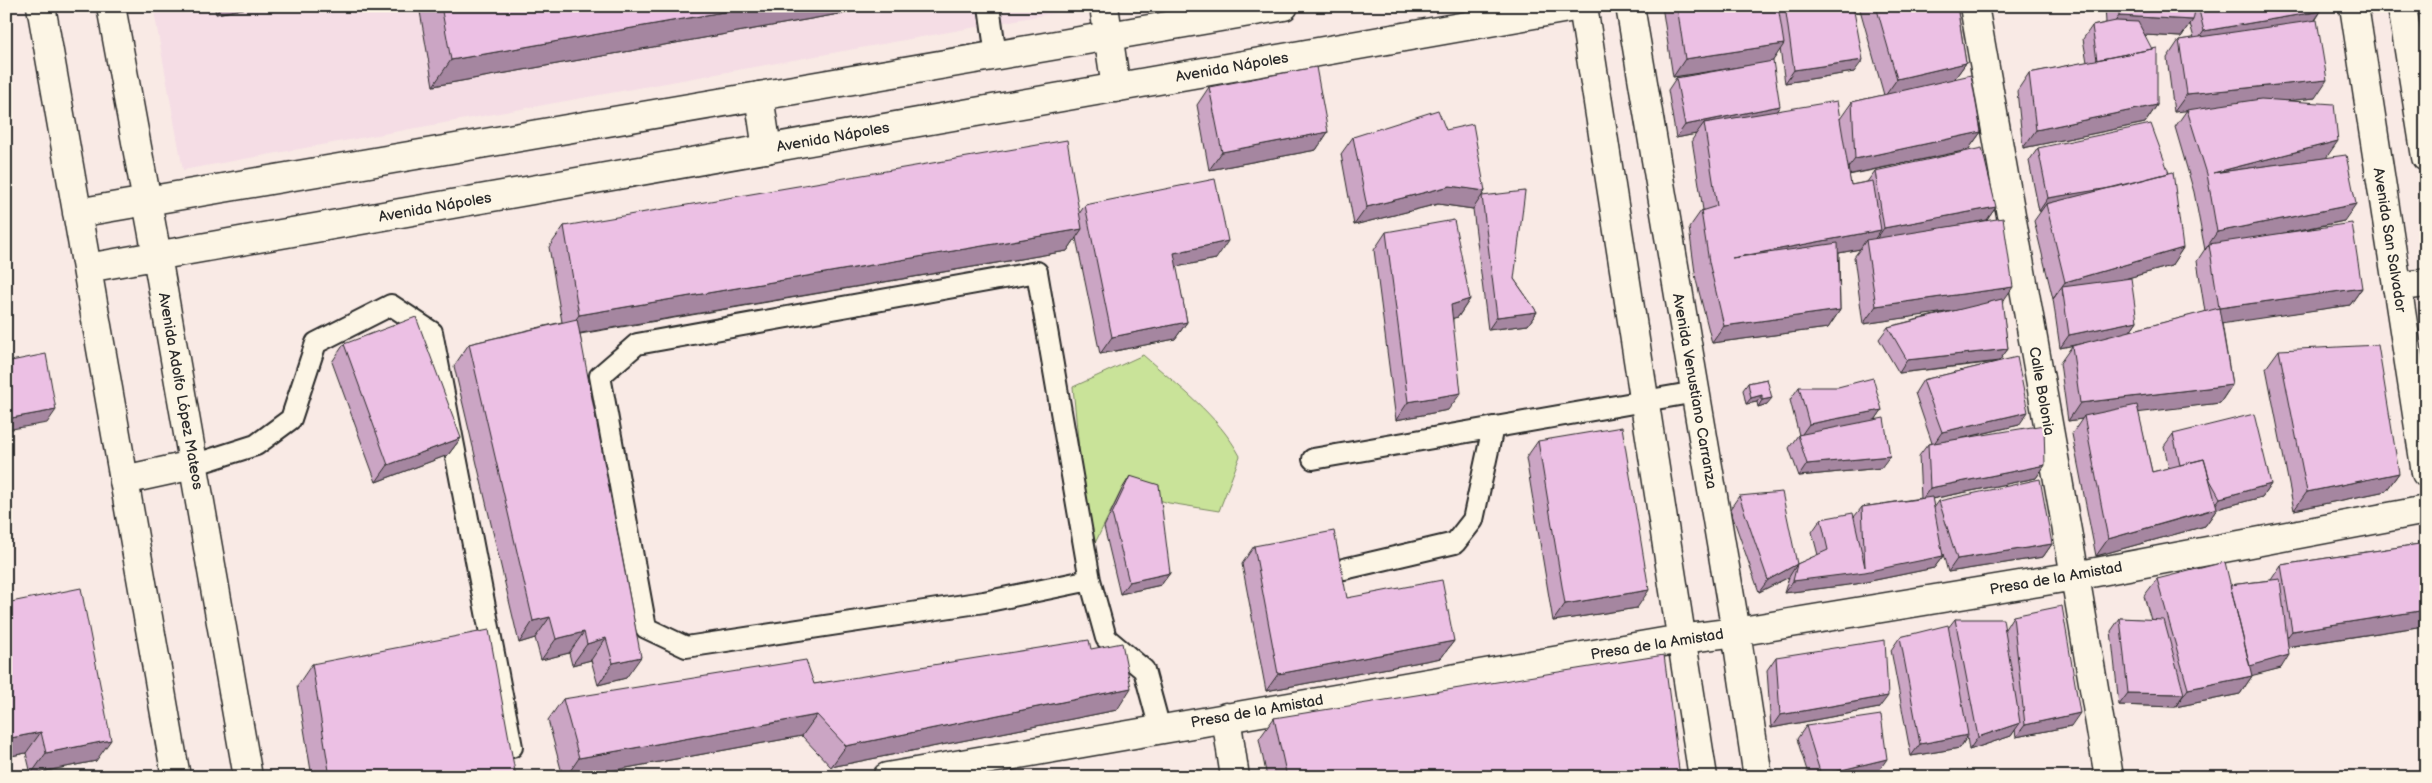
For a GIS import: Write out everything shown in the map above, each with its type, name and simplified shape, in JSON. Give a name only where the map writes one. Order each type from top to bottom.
[{"type":"main road","points":[[41,6],[176,777]]},
{"type":"main road","name":"Avenida Adolfo López Mateos","points":[[111,6],[157,256],[248,777]]},
{"type":"main road","points":[[1104,6],[1116,88]]},
{"type":"main road","points":[[77,213],[1284,6]]},
{"type":"main road","points":[[1582,6],[1703,777]]},
{"type":"main road","name":"Avenida Nápoles","points":[[86,268],[1582,6]]},
{"type":"main road","name":"Avenida Venustiano Carranza","points":[[1630,6],[1736,632],[1758,777]]},
{"type":"main road","name":"Calle Bolonia","points":[[1974,6],[2109,777]]},
{"type":"main road","name":"Avenida San Salvador","points":[[2354,6],[2426,473]]},
{"type":"main road","points":[[2402,6],[2426,157]]},
{"type":"main road","points":[[759,96],[767,149]]},
{"type":"main road","points":[[2397,287],[2426,283]]},
{"type":"main road","points":[[124,480],[193,465]]},
{"type":"main road","name":"Presa de la Amistad","points":[[887,777],[1681,639],[1736,632],[2075,576],[2426,510]]},
{"type":"main road","points":[[1226,717],[1235,777]]},
{"type":"lane","points":[[989,6],[996,56]]},
{"type":"lane","points":[[1090,580],[984,602],[686,647],[646,628],[600,376],[637,344],[1037,272],[1090,580],[1106,638],[1144,670],[1160,729]]},
{"type":"lane","points":[[193,465],[256,445],[292,419],[316,343],[391,305],[432,332],[512,747]]},
{"type":"lane","points":[[1313,459],[1645,399],[1696,392]]},
{"type":"lane","points":[[1344,569],[1455,543],[1473,520],[1493,427]]},
{"type":"shaded area","points":[[153,6],[1093,6],[183,170]]},
{"type":"green space","points":[[1143,355],[1209,414],[1231,441],[1240,456],[1219,511],[1169,503],[1122,489],[1089,555],[1073,387]]},
{"type":"building","points":[[441,6],[757,6],[451,60]]},
{"type":"building","points":[[1677,6],[1778,6],[1784,44],[1685,59]]},
{"type":"building","points":[[1785,6],[1853,6],[1863,60],[1794,70]]},
{"type":"building","points":[[1876,6],[1957,6],[1966,63],[1897,79]]},
{"type":"building","points":[[2119,6],[2196,6],[2193,20],[2119,16]]},
{"type":"building","points":[[2198,6],[2320,6],[2321,11],[2204,31]]},
{"type":"building","points":[[2317,20],[2327,80],[2187,94],[2179,40]]},
{"type":"building","points":[[2116,21],[2138,22],[2152,49],[2097,60],[2092,26]]},
{"type":"building","points":[[2157,48],[2157,105],[2036,130],[2029,73]]},
{"type":"building","points":[[1773,61],[1780,106],[1685,125],[1676,78]]},
{"type":"building","points":[[1316,67],[1328,132],[1222,152],[1209,87]]},
{"type":"building","points":[[1971,75],[1981,132],[1855,159],[1852,102]]},
{"type":"building","points":[[2261,99],[2334,104],[2338,141],[2213,173],[2346,155],[2356,204],[2217,232],[2207,174],[2187,110]]},
{"type":"building","points":[[1837,101],[1851,185],[1873,181],[1881,230],[1732,258],[1838,243],[1840,310],[1724,326],[1709,262],[1701,211],[1717,206],[1704,123]]},
{"type":"building","points":[[1438,110],[1446,130],[1473,124],[1485,191],[1450,186],[1367,207],[1353,137]]},
{"type":"building","points":[[2151,124],[2169,173],[2116,187],[2048,198],[2038,148]]},
{"type":"building","points":[[1067,140],[1082,229],[579,315],[564,226]]},
{"type":"building","points":[[1982,148],[1996,207],[1884,228],[1875,171]]},
{"type":"building","points":[[2173,172],[2183,248],[2065,282],[2046,204]]},
{"type":"building","points":[[1215,179],[1228,241],[1174,253],[1187,322],[1112,337],[1085,205]]},
{"type":"building","points":[[1525,191],[1514,279],[1537,312],[1497,317],[1482,196]]},
{"type":"building","points":[[2003,218],[2013,287],[1876,306],[1866,240]]},
{"type":"building","points":[[1454,220],[1470,299],[1451,305],[1461,393],[1408,402],[1386,232]]},
{"type":"building","points":[[2352,223],[2362,288],[2219,308],[2209,244]]},
{"type":"building","points":[[2131,278],[2137,321],[2069,335],[2062,287]]},
{"type":"building","points":[[2002,299],[2008,349],[1907,360],[1888,327]]},
{"type":"building","points":[[2219,308],[2232,385],[2080,403],[2072,346]]},
{"type":"building","points":[[416,317],[461,438],[388,465],[344,344]]},
{"type":"building","points":[[577,319],[641,657],[613,663],[606,638],[587,644],[584,632],[556,639],[550,617],[533,621],[469,344]]},
{"type":"building","points":[[2378,345],[2399,473],[2307,492],[2279,350]]},
{"type":"building","points":[[46,354],[56,410],[6,419],[6,362]]},
{"type":"building","points":[[2017,357],[2028,412],[1942,432],[1923,380]]},
{"type":"building","points":[[1873,378],[1882,410],[1809,424],[1799,387],[1838,387]]},
{"type":"building","points":[[1767,379],[1772,398],[1762,400],[1762,395],[1751,398],[1748,383]]},
{"type":"building","points":[[2137,405],[2152,472],[2204,459],[2217,508],[2108,539],[2084,416]]},
{"type":"building","points":[[2254,414],[2271,484],[2220,498],[2210,480],[2204,459],[2180,465],[2173,434]]},
{"type":"building","points":[[1884,418],[1890,456],[1807,464],[1798,435]]},
{"type":"building","points":[[2044,425],[2045,465],[1930,488],[1928,444]]},
{"type":"building","points":[[1622,427],[1649,590],[1565,604],[1538,441]]},
{"type":"building","points":[[1130,476],[1159,485],[1170,573],[1129,582],[1112,514]]},
{"type":"building","points":[[2040,479],[2052,544],[1957,559],[1939,501]]},
{"type":"building","points":[[1782,492],[1797,564],[1768,580],[1739,496]]},
{"type":"building","points":[[1932,497],[1943,556],[1865,572],[1793,581],[1797,564],[1828,550],[1821,519],[1853,513],[1865,567],[1862,507]]},
{"type":"building","points":[[1334,531],[1347,598],[1442,580],[1454,641],[1278,674],[1254,546]]},
{"type":"building","points":[[2426,543],[2426,610],[2292,631],[2281,565]]},
{"type":"building","points":[[2225,562],[2252,676],[2188,689],[2157,579]]},
{"type":"building","points":[[2280,579],[2289,655],[2250,666],[2230,585]]},
{"type":"building","points":[[81,588],[111,740],[46,753],[41,732],[6,739],[6,603]]},
{"type":"building","points":[[2062,606],[2080,713],[2025,725],[2013,616]]},
{"type":"building","points":[[2120,618],[2164,620],[2184,694],[2128,693]]},
{"type":"building","points":[[1955,619],[2003,619],[2020,723],[1978,737]]},
{"type":"building","points":[[1948,625],[1968,735],[1920,744],[1900,637]]},
{"type":"building","points":[[489,630],[516,777],[330,777],[312,664]]},
{"type":"building","points":[[1089,640],[1091,649],[1122,643],[1131,688],[846,746],[817,715],[579,758],[563,699],[806,660],[814,684]]},
{"type":"building","points":[[1885,640],[1888,696],[1780,715],[1776,657]]},
{"type":"building","points":[[1664,655],[1680,777],[1287,777],[1274,718]]},
{"type":"building","points":[[1881,715],[1887,759],[1821,775],[1806,726]]}]
